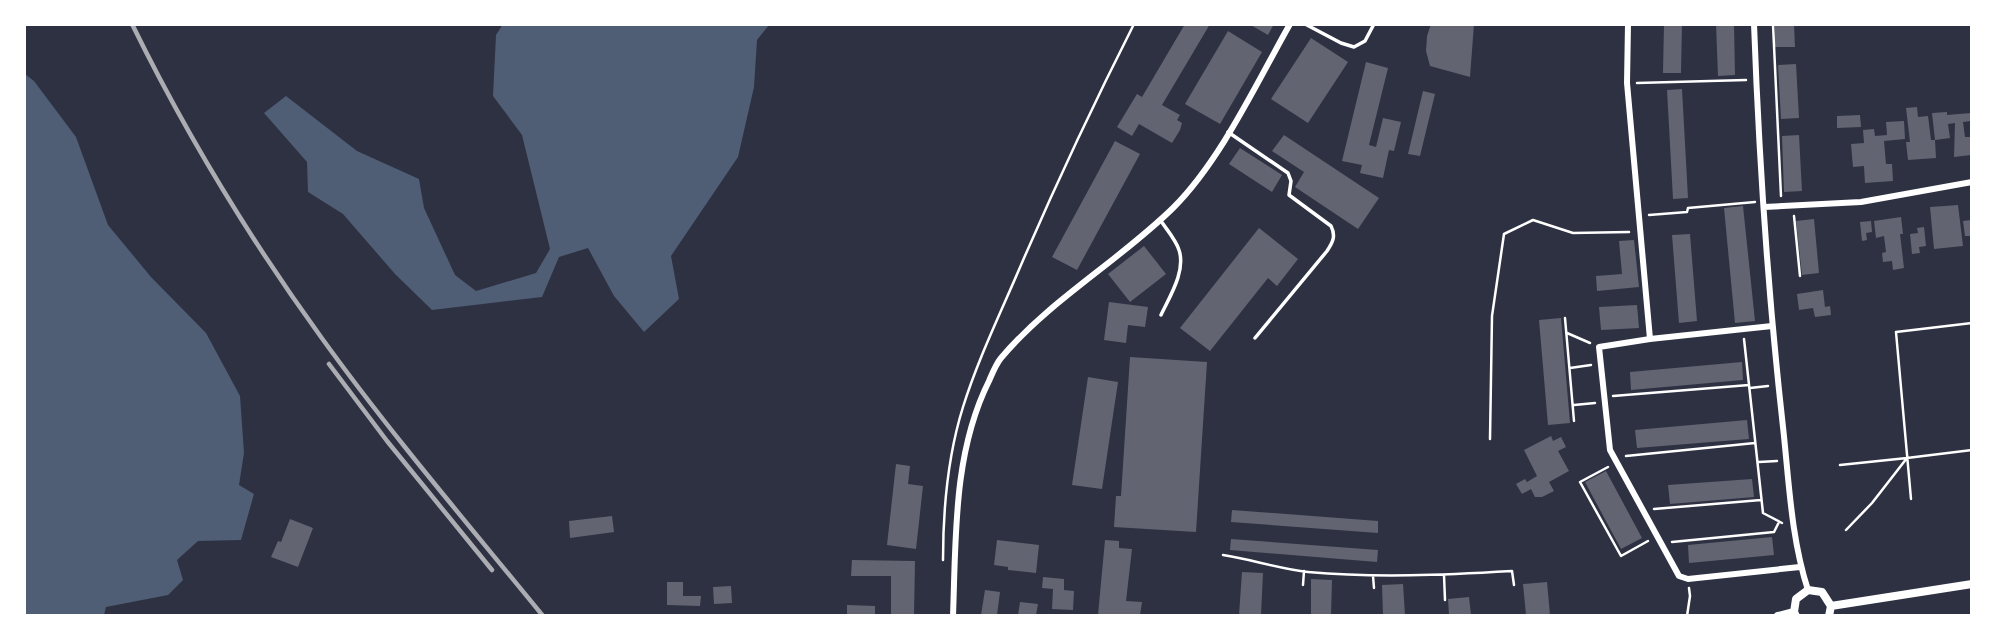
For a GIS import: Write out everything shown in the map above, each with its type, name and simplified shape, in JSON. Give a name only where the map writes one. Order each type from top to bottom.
[{"type":"street","points":[[953,615],[961,470],[979,402],[999,360],[1036,324],[1174,207],[1212,161],[1290,24]]},
{"type":"street","points":[[1628,24],[1628,83],[1650,339]]},
{"type":"street","points":[[1754,24],[1772,326],[1794,525],[1800,567],[1808,590]]},
{"type":"street","points":[[1764,204],[1861,202],[1972,182]]},
{"type":"street","points":[[1772,326],[1599,347],[1610,450],[1679,576],[1688,579],[1800,567]]},
{"type":"street","points":[[1831,606],[1972,584]]},
{"type":"street","points":[[1778,615],[1795,613],[1796,599],[1808,590],[1822,592],[1831,606],[1829,615]]},
{"type":"lane","points":[[1305,24],[1354,47],[1365,41],[1374,24]]},
{"type":"lane","points":[[1228,132],[1288,173],[1291,181],[1289,195],[1334,231],[1327,251],[1255,338]]},
{"type":"lane","points":[[1160,219],[1179,247],[1182,261],[1161,315]]},
{"type":"path","points":[[943,564],[946,499],[962,410],[1042,216],[1134,24]]},
{"type":"path","points":[[1773,24],[1781,195]]},
{"type":"path","points":[[1628,83],[1756,80]]},
{"type":"path","points":[[1639,216],[1687,212],[1688,208],[1764,204]]},
{"type":"path","points":[[1794,215],[1800,276]]},
{"type":"path","points":[[1490,439],[1492,316],[1504,234],[1533,220],[1573,233],[1641,233]]},
{"type":"path","points":[[1565,318],[1574,421]]},
{"type":"path","points":[[1911,499],[1896,332],[1972,323]]},
{"type":"path","points":[[1743,329],[1763,513],[1779,522],[1794,525]]},
{"type":"path","points":[[1566,332],[1599,347]]},
{"type":"path","points":[[1569,368],[1601,364]]},
{"type":"path","points":[[1572,405],[1605,399],[1778,384]]},
{"type":"path","points":[[1755,443],[1616,460],[1580,482],[1620,556],[1660,539],[1774,532],[1779,522]]},
{"type":"path","points":[[1840,465],[1972,450]]},
{"type":"path","points":[[1846,530],[1872,503],[1907,458]]},
{"type":"path","points":[[1757,462],[1764,462]]},
{"type":"path","points":[[1643,510],[1761,500]]},
{"type":"path","points":[[1223,555],[1304,571],[1373,576],[1512,571],[1514,585]]},
{"type":"path","points":[[1303,585],[1304,571]]},
{"type":"path","points":[[1444,575],[1445,600]]},
{"type":"path","points":[[1373,576],[1374,588]]},
{"type":"path","points":[[1687,615],[1690,596]]},
{"type":"water","points":[[503,24],[769,25],[757,40],[754,87],[738,157],[671,256],[679,299],[644,332],[614,296],[588,248],[559,257],[542,297],[432,310],[395,274],[343,214],[308,192],[307,162],[264,113],[286,96],[357,151],[419,179],[424,208],[455,275],[476,291],[536,273],[550,249],[522,135],[493,96],[496,35]]},
{"type":"water","points":[[25,74],[34,81],[76,137],[108,225],[151,277],[206,333],[240,396],[244,453],[239,485],[254,494],[241,540],[198,541],[177,560],[183,580],[168,595],[106,607],[104,615],[25,615]]},
{"type":"building","points":[[1185,24],[1210,24],[1162,105],[1180,115],[1177,120],[1182,123],[1180,130],[1172,143],[1139,124],[1132,136],[1117,127],[1137,94],[1142,97]]},
{"type":"building","points":[[1249,24],[1274,24],[1268,35]]},
{"type":"building","points":[[1431,24],[1474,24],[1470,77],[1430,66],[1426,51]]},
{"type":"building","points":[[1664,24],[1682,24],[1681,73],[1663,73]]},
{"type":"building","points":[[1716,24],[1734,24],[1735,75],[1718,76]]},
{"type":"building","points":[[1775,24],[1794,24],[1795,47],[1775,47]]},
{"type":"building","points":[[1228,31],[1262,52],[1220,124],[1185,104]]},
{"type":"building","points":[[1311,38],[1348,62],[1308,123],[1271,99]]},
{"type":"building","points":[[1366,62],[1388,68],[1369,145],[1376,147],[1383,118],[1401,122],[1394,151],[1389,150],[1383,178],[1360,173],[1362,165],[1342,161]]},
{"type":"building","points":[[1796,64],[1799,118],[1781,119],[1778,65]]},
{"type":"building","points":[[1682,89],[1688,198],[1673,199],[1667,90]]},
{"type":"building","points":[[1423,91],[1435,94],[1420,156],[1408,154]]},
{"type":"building","points":[[1917,107],[1918,117],[1928,116],[1931,140],[1935,140],[1936,158],[1908,160],[1906,142],[1910,142],[1906,108]]},
{"type":"building","points":[[1932,113],[1971,113],[1971,121],[1963,122],[1965,137],[1971,137],[1971,155],[1954,157],[1955,123],[1948,124],[1950,138],[1935,140]]},
{"type":"building","points":[[1860,115],[1861,127],[1837,128],[1837,116]]},
{"type":"building","points":[[1904,121],[1905,139],[1884,141],[1886,164],[1892,164],[1893,181],[1865,183],[1864,166],[1853,167],[1851,144],[1864,143],[1863,130],[1874,129],[1875,136],[1887,135],[1886,122]]},
{"type":"building","points":[[1284,135],[1379,198],[1358,229],[1295,187],[1304,172],[1272,151]]},
{"type":"building","points":[[1799,135],[1802,191],[1784,192],[1782,136]]},
{"type":"building","points":[[1115,141],[1140,154],[1077,270],[1052,257]]},
{"type":"building","points":[[1240,148],[1282,175],[1272,192],[1229,164]]},
{"type":"building","points":[[1958,205],[1963,246],[1934,249],[1930,207]]},
{"type":"building","points":[[1743,206],[1755,321],[1735,323],[1724,208]]},
{"type":"building","points":[[1901,217],[1904,268],[1893,270],[1892,261],[1883,262],[1882,253],[1886,252],[1884,236],[1876,238],[1874,221]]},
{"type":"building","points":[[1814,219],[1819,273],[1802,275],[1796,221]]},
{"type":"building","points":[[1971,220],[1971,236],[1965,236],[1963,221]]},
{"type":"building","points":[[1871,221],[1872,232],[1866,233],[1867,240],[1862,241],[1860,222]]},
{"type":"building","points":[[1924,227],[1926,246],[1919,247],[1920,253],[1912,254],[1910,234],[1918,233],[1917,228]]},
{"type":"building","points":[[1259,228],[1298,259],[1277,286],[1268,278],[1210,351],[1180,328]]},
{"type":"building","points":[[1690,234],[1697,321],[1679,323],[1672,235]]},
{"type":"building","points":[[1634,240],[1639,287],[1597,291],[1596,276],[1622,274],[1619,241]]},
{"type":"building","points":[[1144,246],[1166,274],[1130,302],[1108,274]]},
{"type":"building","points":[[1823,290],[1825,307],[1830,306],[1831,315],[1815,317],[1813,308],[1799,310],[1797,294]]},
{"type":"building","points":[[1109,302],[1148,307],[1145,327],[1128,325],[1126,343],[1104,340]]},
{"type":"building","points":[[1637,305],[1639,328],[1601,330],[1599,307]]},
{"type":"building","points":[[1561,318],[1570,423],[1548,425],[1539,320]]},
{"type":"building","points":[[1130,357],[1207,362],[1196,532],[1114,527],[1116,496],[1121,496]]},
{"type":"building","points":[[1742,362],[1743,380],[1631,390],[1630,372]]},
{"type":"building","points":[[1088,377],[1118,382],[1102,489],[1072,485]]},
{"type":"building","points":[[1747,420],[1749,439],[1637,448],[1635,430]]},
{"type":"building","points":[[1551,436],[1553,441],[1561,437],[1566,447],[1558,451],[1569,471],[1549,482],[1554,491],[1542,497],[1535,497],[1531,489],[1522,494],[1516,484],[1537,476],[1524,450]]},
{"type":"building","points":[[896,464],[910,466],[908,484],[923,486],[916,549],[887,545]]},
{"type":"building","points":[[1606,471],[1642,538],[1621,549],[1585,482]]},
{"type":"building","points":[[1752,479],[1754,497],[1670,504],[1668,485]]},
{"type":"building","points":[[1232,510],[1378,521],[1378,533],[1231,522]]},
{"type":"building","points":[[612,516],[614,532],[570,538],[569,521]]},
{"type":"building","points":[[290,519],[313,528],[298,567],[271,557],[278,541],[281,542]]},
{"type":"building","points":[[1772,537],[1774,555],[1689,563],[1688,545]]},
{"type":"building","points":[[1231,539],[1378,550],[1377,562],[1230,550]]},
{"type":"building","points":[[997,540],[1039,545],[1036,573],[1008,570],[1008,567],[994,565]]},
{"type":"building","points":[[1105,540],[1119,541],[1119,548],[1132,549],[1126,601],[1142,602],[1140,615],[1098,615]]},
{"type":"building","points":[[852,560],[915,561],[914,615],[891,615],[891,576],[851,576]]},
{"type":"building","points":[[1242,572],[1263,573],[1261,615],[1239,615]]},
{"type":"building","points":[[1043,577],[1064,579],[1064,590],[1074,591],[1073,610],[1052,609],[1053,589],[1042,588]]},
{"type":"building","points":[[1311,579],[1332,580],[1331,615],[1311,615]]},
{"type":"building","points":[[667,582],[683,582],[683,596],[701,596],[700,606],[667,605]]},
{"type":"building","points":[[1547,582],[1550,615],[1526,615],[1523,584]]},
{"type":"building","points":[[1403,584],[1405,615],[1383,615],[1382,585]]},
{"type":"building","points":[[731,586],[732,603],[714,604],[713,587]]},
{"type":"building","points":[[985,590],[1000,592],[997,615],[981,615]]},
{"type":"building","points":[[1469,597],[1471,615],[1449,615],[1448,599]]},
{"type":"building","points":[[1020,602],[1038,604],[1036,615],[1018,615]]},
{"type":"building","points":[[847,605],[875,606],[875,615],[847,615]]},
{"type":"railway","points":[[132,24],[197,146],[244,224],[295,300],[375,409],[543,616]]},
{"type":"railway","points":[[329,364],[387,441],[492,570]]}]
